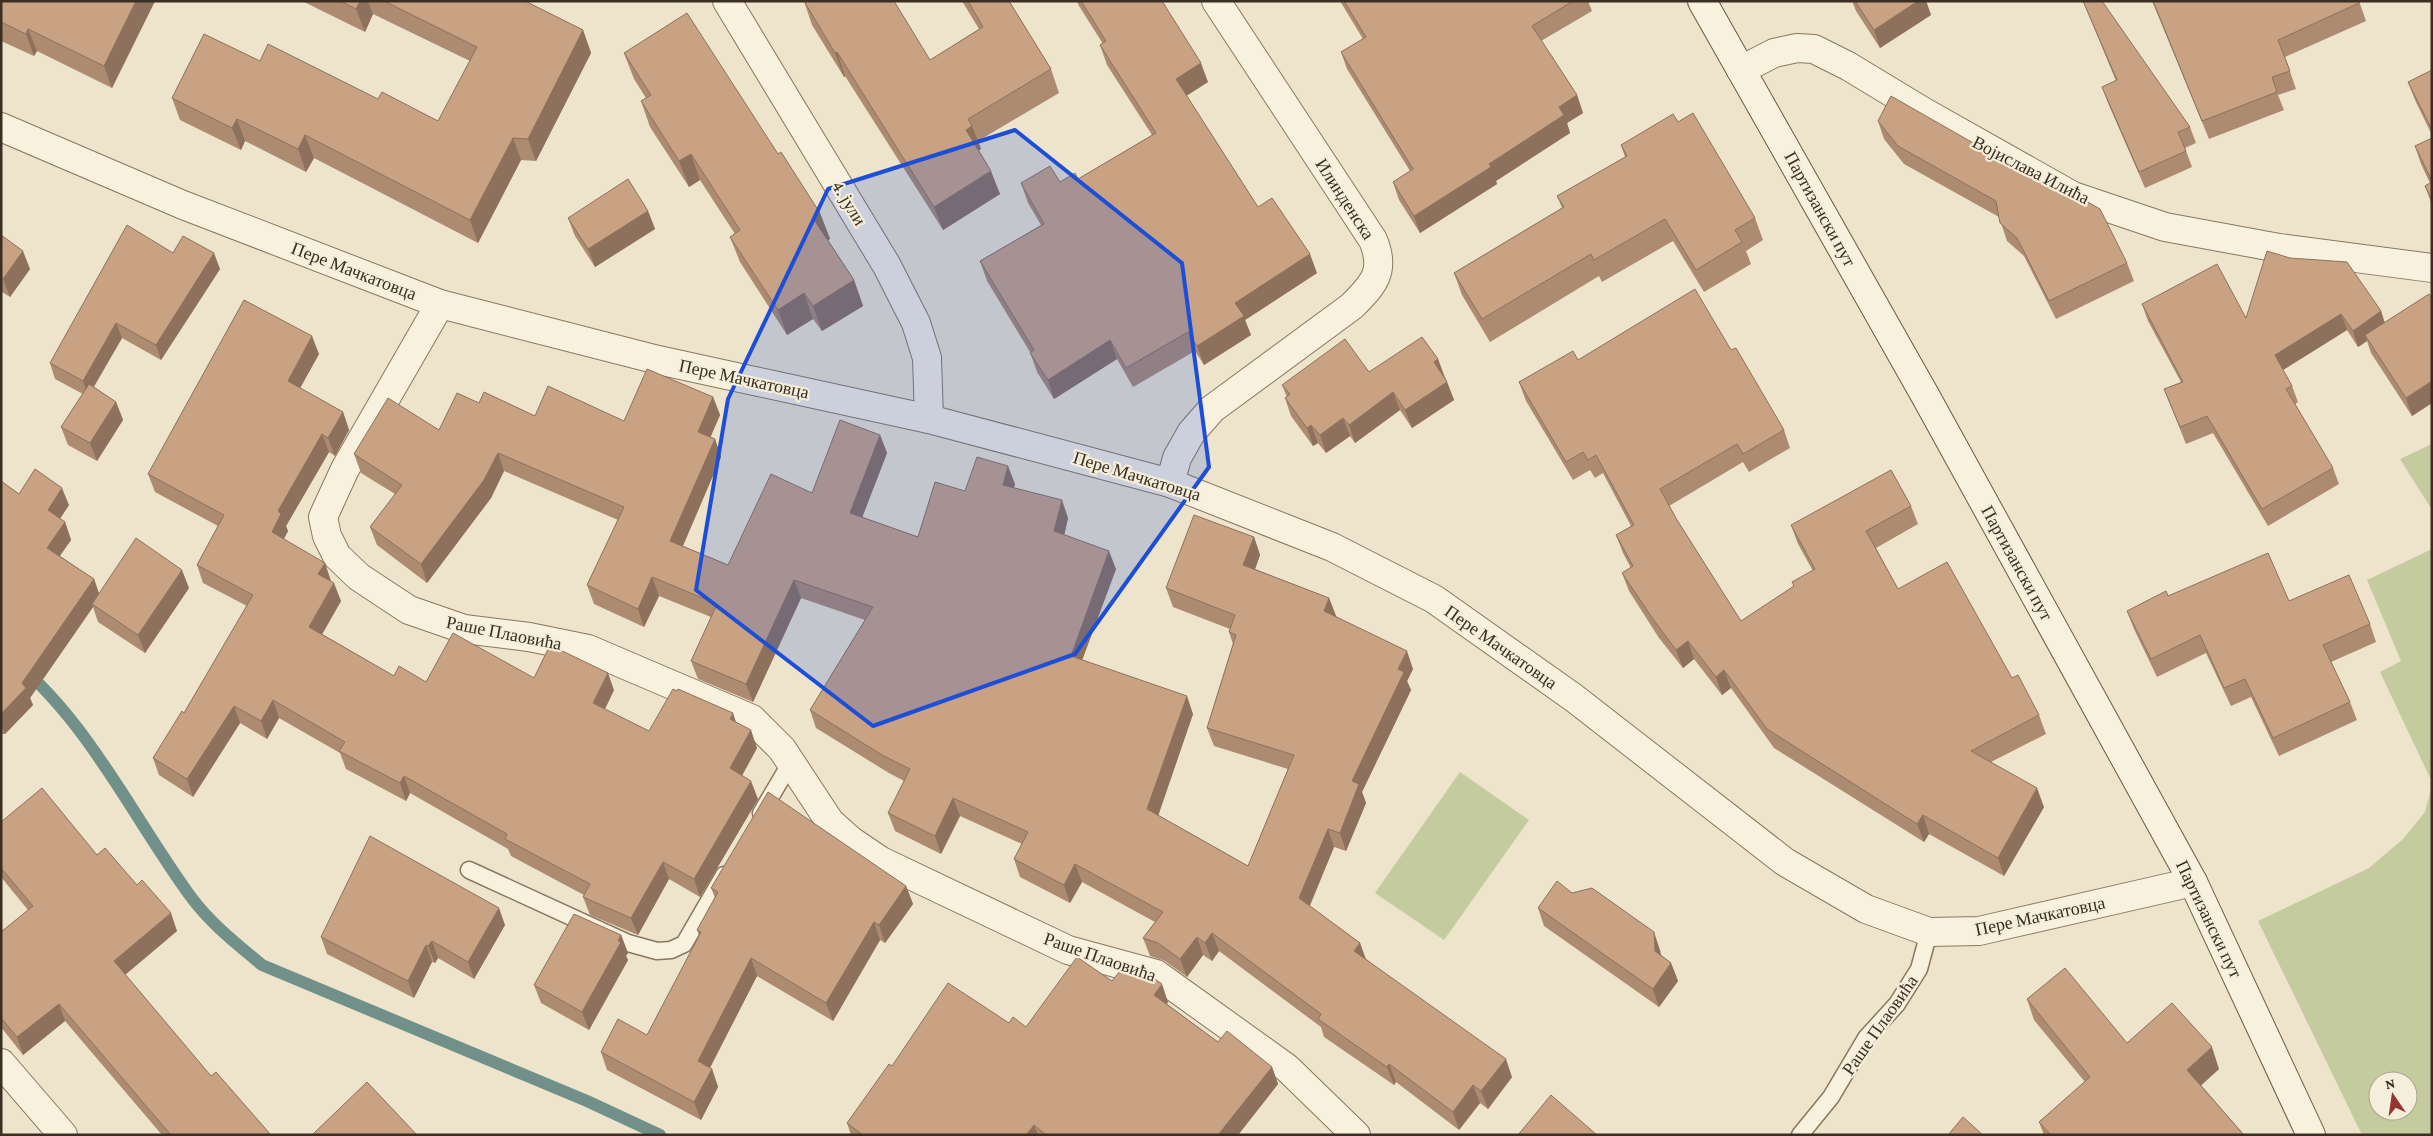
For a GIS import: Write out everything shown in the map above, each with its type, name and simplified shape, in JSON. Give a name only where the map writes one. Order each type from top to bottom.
[{"type":"street","name":"4. јули","points":[[727,1],[887,266],[916,323],[927,358],[929,419]]},
{"type":"street","name":"Илинденска","points":[[1170,483],[1177,458],[1191,433],[1212,409],[1352,306],[1368,290],[1379,270],[1379,255],[1373,240],[1216,1]]},
{"type":"street","name":"Партизански пут","points":[[1702,1],[1930,406],[2192,882],[2311,1135]]},
{"type":"street","name":"Војислава Илића","points":[[1741,70],[1774,53],[1797,48],[1814,49],[1848,66],[1924,112],[2073,196],[2165,227],[2279,248],[2432,268]]},
{"type":"street","name":"Пере Мачкатовца","points":[[1,127],[183,205],[440,304],[658,360],[929,419],[1170,483],[1332,547],[1434,599],[1574,698],[1785,862],[1866,910],[1929,932],[1979,931],[2192,882]]},
{"type":"street","name":"Раше Плаовића","points":[[440,304],[344,469],[323,518],[327,536],[337,556],[359,577],[409,610],[464,629],[530,637],[588,650],[752,719],[769,735],[830,822],[850,840],[881,861],[1068,950],[1156,974],[1287,1068],[1356,1135]]},
{"type":"street","points":[[1,1063],[63,1135]]},
{"type":"lane","points":[[755,824],[790,764]]},
{"type":"lane","points":[[468,870],[628,943],[657,951],[671,950],[684,944],[734,858]]},
{"type":"lane","name":"Раше Плаовића","points":[[1800,1135],[1831,1097],[1866,1038],[1897,1004],[1919,969],[1929,932]]},
{"type":"highlighted area","points":[[1015,130],[1182,263],[1209,467],[1075,654],[873,726],[696,590],[728,399],[828,189]]},
{"type":"green space","points":[[2432,444],[2432,510],[2400,459]]},
{"type":"green space","points":[[2432,549],[2432,782],[2380,672],[2401,661],[2367,580]]},
{"type":"green space","points":[[1460,772],[1529,820],[1444,940],[1375,893]]},
{"type":"green space","points":[[2432,785],[2432,1135],[2362,1135],[2258,921],[2369,868],[2403,839],[2425,812]]},
{"type":"building","points":[[1,1],[136,1],[104,66],[28,29],[26,34],[1,22]]},
{"type":"building","points":[[340,1],[360,1],[356,9]]},
{"type":"building","points":[[384,1],[525,1],[583,30],[528,139],[513,138],[470,220],[305,135],[298,149],[237,119],[232,128],[172,98],[204,34],[260,61],[268,44],[378,99],[382,92],[438,121],[477,47]]},
{"type":"building","points":[[804,1],[894,1],[930,60],[983,27],[968,1],[1009,1],[1051,69],[968,119],[972,126],[966,130],[991,171],[934,207],[837,52],[835,53]]},
{"type":"building","points":[[1081,1],[1162,1],[1201,63],[1176,79],[1258,207],[1272,198],[1310,254],[1235,303],[1244,316],[1197,346],[1188,332],[1126,368],[1110,340],[1048,380],[1030,353],[1034,350],[980,261],[1044,224],[1021,183],[1050,166],[1060,182],[1075,173],[1078,179],[1156,133],[1100,45],[1106,41]]},
{"type":"building","points":[[1344,1],[1573,1],[1532,26],[1577,95],[1559,107],[1564,115],[1489,164],[1491,167],[1414,216],[1393,182],[1413,169],[1341,52],[1366,37]]},
{"type":"building","points":[[1855,1],[1918,1],[1874,30]]},
{"type":"building","points":[[2083,1],[2102,1],[2190,127],[2178,132],[2186,151],[2139,172],[2102,87],[2117,80]]},
{"type":"building","points":[[2153,1],[2359,1],[2359,3],[2278,40],[2290,71],[2272,77],[2277,92],[2202,121]]},
{"type":"building","points":[[687,13],[778,154],[781,152],[820,213],[813,218],[854,280],[813,306],[804,293],[778,310],[730,237],[740,230],[691,154],[679,161],[641,101],[651,95],[624,53]]},
{"type":"building","points":[[2432,70],[2432,130],[2408,82]]},
{"type":"building","points":[[1891,96],[2059,192],[2086,201],[2100,209],[2127,263],[2049,301],[2017,238],[2000,223],[1996,201],[1898,146],[1878,121]]},
{"type":"building","points":[[1693,113],[1755,218],[1735,230],[1742,242],[1696,270],[1665,219],[1594,260],[1591,254],[1482,319],[1454,273],[1564,207],[1557,196],[1627,156],[1621,145],[1673,114],[1678,122]]},
{"type":"building","points":[[2432,138],[2432,181],[2415,146]]},
{"type":"building","points":[[628,179],[648,211],[588,249],[568,218]]},
{"type":"building","points":[[2432,182],[2432,200],[2425,186]]},
{"type":"building","points":[[127,225],[173,253],[183,236],[214,253],[156,345],[116,323],[83,381],[50,363]]},
{"type":"building","points":[[1,235],[23,251],[3,279],[1,278]]},
{"type":"building","points":[[2267,251],[2290,258],[2347,262],[2381,311],[2353,331],[2341,314],[2275,355],[2292,386],[2286,389],[2333,468],[2262,509],[2207,416],[2180,427],[2164,389],[2183,382],[2142,304],[2217,264],[2246,318]]},
{"type":"building","points":[[1695,289],[1731,350],[1736,348],[1784,430],[1743,454],[1737,444],[1660,489],[1677,520],[1741,621],[1794,586],[1792,582],[1815,569],[1791,525],[1891,470],[1911,506],[1866,531],[1898,589],[1947,562],[2012,678],[2018,675],[2039,715],[1971,751],[2037,788],[1998,858],[1923,815],[1917,824],[1767,729],[1724,670],[1716,677],[1688,641],[1676,650],[1622,573],[1633,566],[1616,535],[1634,525],[1596,455],[1588,460],[1583,452],[1566,462],[1519,382],[1573,351],[1578,360]]},
{"type":"building","points":[[2429,294],[2432,298],[2432,381],[2406,398],[2365,335]]},
{"type":"building","points":[[244,300],[312,336],[288,381],[343,412],[328,438],[322,434],[278,511],[281,514],[272,532],[325,563],[318,574],[334,583],[309,627],[394,676],[399,666],[426,682],[453,633],[534,678],[550,645],[608,673],[593,703],[649,731],[673,689],[677,691],[678,689],[733,713],[730,719],[751,730],[730,768],[751,781],[694,879],[663,862],[631,918],[583,897],[590,884],[505,839],[507,834],[404,776],[400,783],[339,751],[345,742],[273,700],[261,721],[234,706],[187,779],[153,758],[182,711],[184,713],[253,595],[197,565],[224,515],[148,474]]},
{"type":"building","points":[[1422,337],[1438,359],[1434,362],[1447,382],[1405,410],[1393,392],[1349,425],[1343,418],[1320,435],[1311,425],[1307,428],[1285,398],[1290,394],[1282,385],[1345,339],[1369,372]]},
{"type":"building","points":[[647,369],[713,397],[698,432],[715,439],[670,541],[728,565],[771,474],[812,493],[840,420],[880,435],[850,513],[918,537],[935,482],[965,491],[977,457],[1008,466],[1003,485],[1062,500],[1054,531],[1109,551],[1071,656],[1187,696],[1147,809],[1248,866],[1294,755],[1207,728],[1236,635],[1229,632],[1235,615],[1166,588],[1194,515],[1254,537],[1243,565],[1329,598],[1324,611],[1407,651],[1398,669],[1404,672],[1352,781],[1359,784],[1340,833],[1328,829],[1299,898],[1360,943],[1354,951],[1506,1059],[1481,1091],[1473,1085],[1453,1112],[1389,1064],[1387,1067],[1318,1019],[1321,1014],[1212,933],[1205,943],[1197,937],[1180,959],[1158,943],[1143,938],[1163,912],[1075,864],[1064,885],[1014,859],[1028,832],[953,798],[935,836],[888,813],[910,769],[882,755],[810,710],[873,607],[794,580],[746,684],[691,661],[717,604],[652,577],[638,609],[587,585],[624,507],[498,453],[484,480],[421,564],[370,527],[402,485],[354,454],[388,398],[439,430],[457,393],[479,403],[484,392],[535,416],[548,386],[624,421]]},
{"type":"building","points":[[89,384],[116,402],[90,443],[61,427]]},
{"type":"building","points":[[35,469],[62,488],[48,510],[65,522],[47,548],[94,579],[22,683],[26,688],[1,714],[1,481],[19,494]]},
{"type":"building","points":[[136,538],[182,570],[138,635],[92,604]]},
{"type":"building","points":[[2268,553],[2289,601],[2349,575],[2370,624],[2323,645],[2350,702],[2273,738],[2245,679],[2224,688],[2200,635],[2151,659],[2127,611],[2166,591],[2168,596]]},
{"type":"building","points":[[42,788],[97,855],[105,848],[137,885],[142,880],[171,913],[114,961],[211,1076],[216,1072],[271,1135],[171,1135],[59,1004],[17,1037],[1,1018],[1,932],[33,906],[1,868],[1,822]]},
{"type":"building","points":[[768,792],[906,886],[879,925],[874,922],[826,1003],[751,958],[698,1061],[712,1069],[694,1102],[601,1052],[618,1019],[647,1035],[701,932],[697,930],[718,892],[711,888]]},
{"type":"building","points":[[370,836],[499,908],[468,962],[432,941],[428,946],[426,945],[408,981],[321,937]]},
{"type":"building","points":[[1557,881],[1572,893],[1592,888],[1654,932],[1655,951],[1671,963],[1653,989],[1538,908]]},
{"type":"building","points":[[574,914],[621,935],[618,941],[621,942],[582,1012],[534,985]]},
{"type":"building","points":[[1077,957],[1112,981],[1124,966],[1143,971],[1162,984],[1154,995],[1218,1042],[1227,1031],[1272,1067],[1218,1135],[1046,1135],[1034,1125],[1026,1135],[863,1135],[847,1123],[889,1064],[892,1066],[948,983],[1009,1023],[1013,1017],[1026,1027]]},
{"type":"building","points":[[2065,968],[2127,1043],[2172,1003],[2212,1047],[2187,1070],[2244,1135],[2051,1135],[2039,1122],[2090,1077],[2027,999]]},
{"type":"building","points":[[367,1082],[417,1135],[312,1135]]},
{"type":"building","points":[[1551,1095],[1597,1135],[1518,1135]]},
{"type":"building","points":[[1963,1117],[1983,1135],[1948,1135]]},
{"type":"waterway","points":[[1,650],[31,676],[58,704],[83,735],[199,907],[225,933],[262,965],[587,1101],[660,1135]]}]
